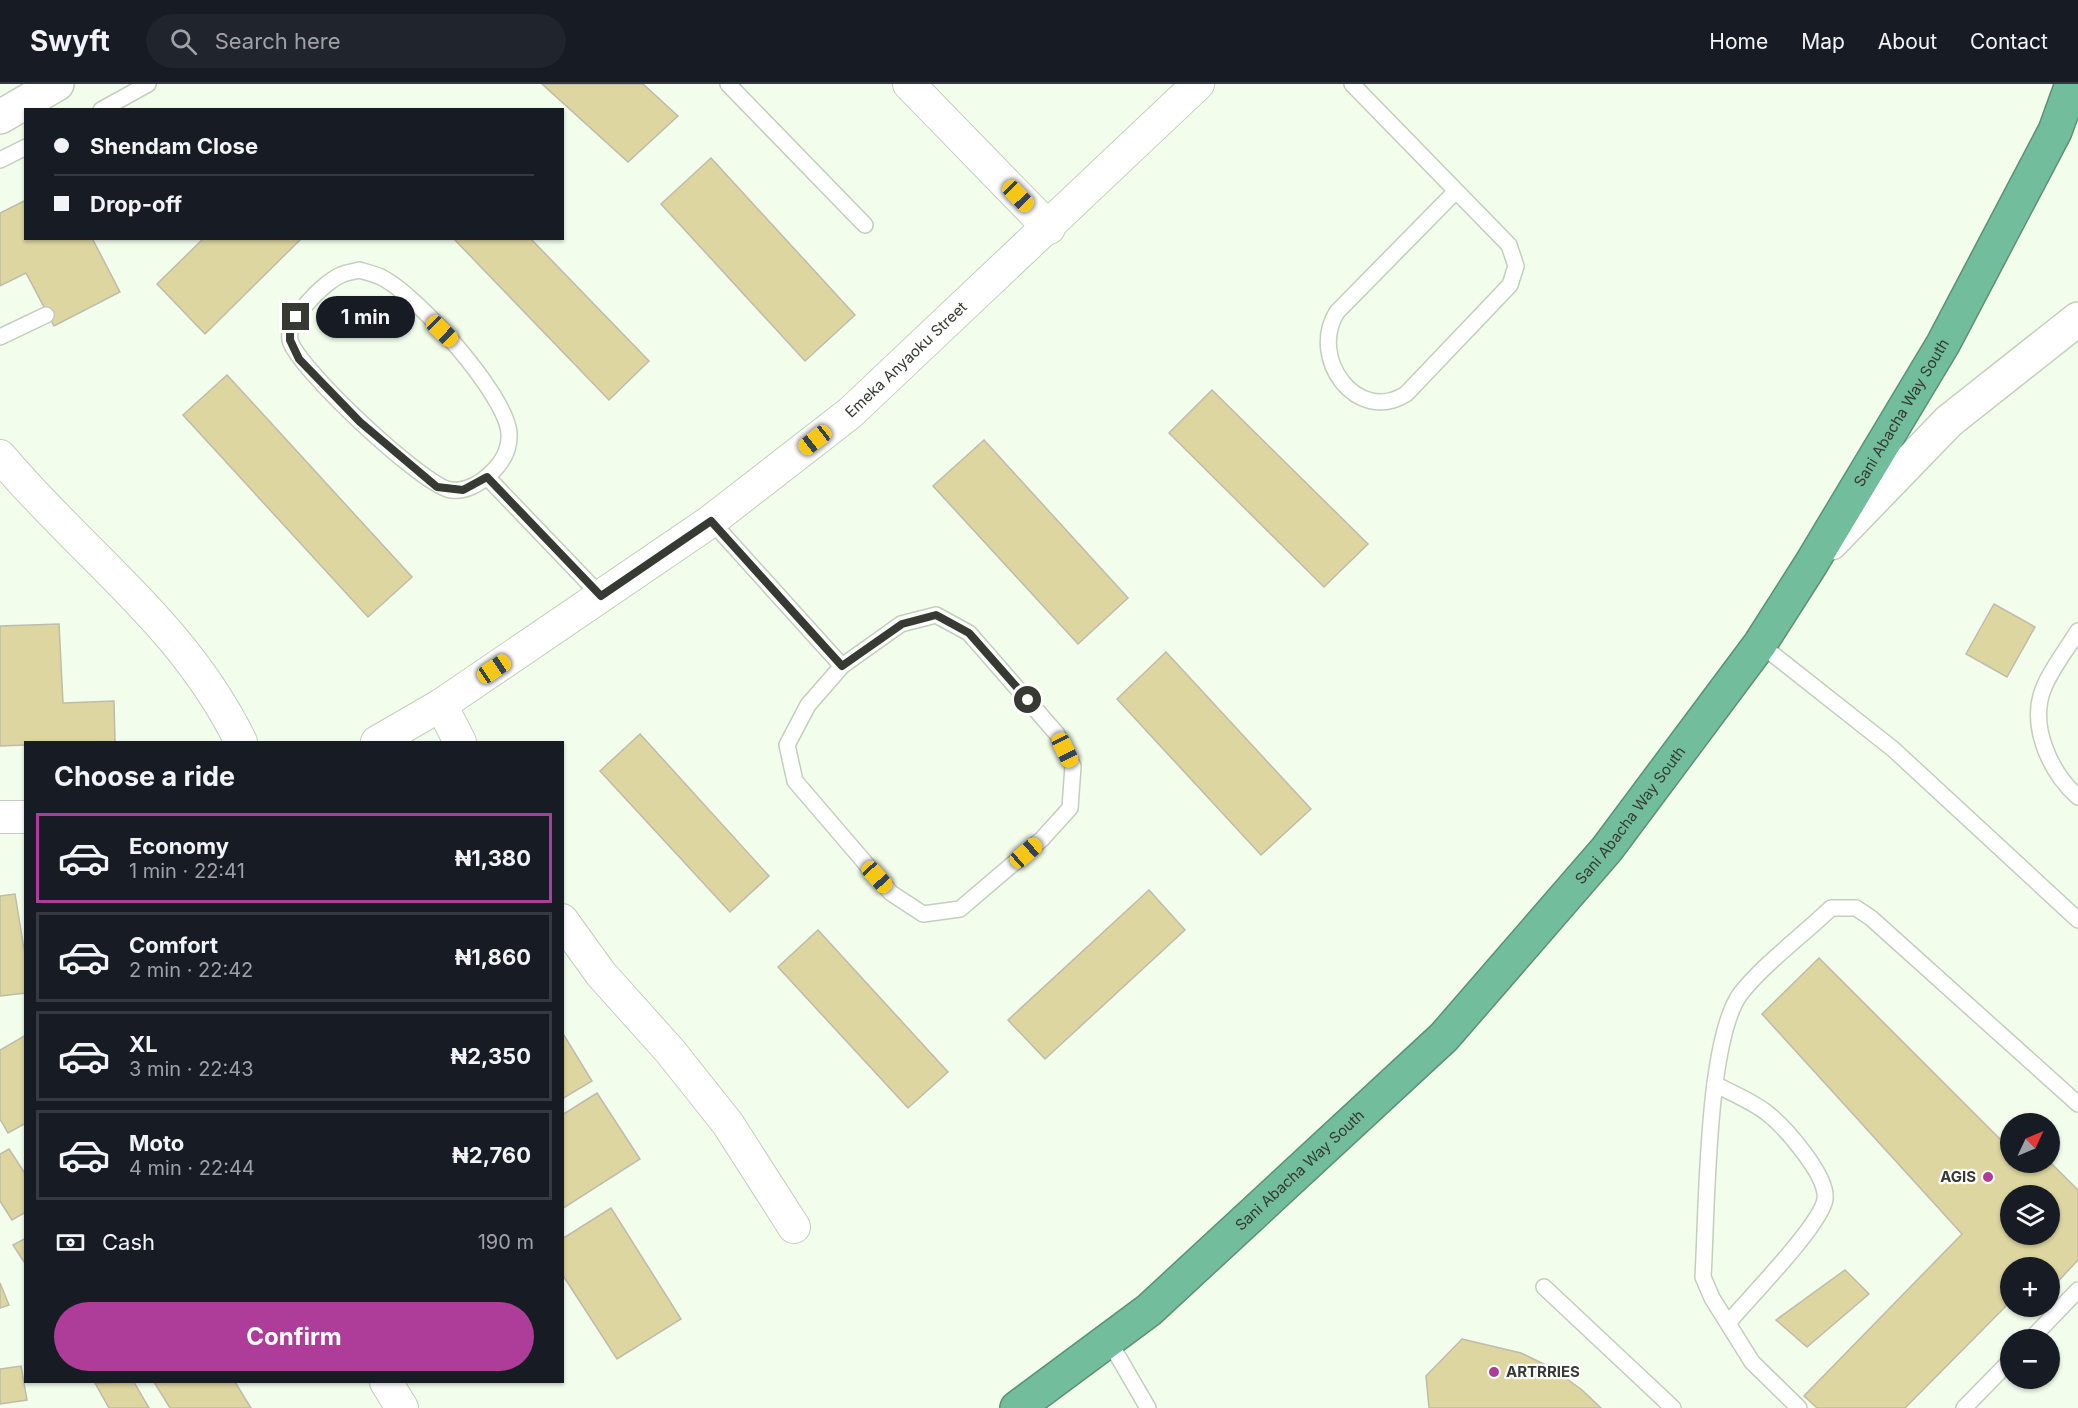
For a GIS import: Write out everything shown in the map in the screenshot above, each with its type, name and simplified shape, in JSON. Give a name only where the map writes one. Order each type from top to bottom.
[{"type":"highway","name":"Sani Abacha Way South","points":[[1017,1408],[1149,1310],[1444,1036],[1607,849],[1760,644],[1811,564],[1943,344],[2055,131],[2072,84]]},
{"type":"street","points":[[0,117],[57,84]]},
{"type":"street","points":[[909,84],[1049,228]]},
{"type":"street","name":"Emeka Anyaoku Street","points":[[378,741],[441,705],[711,521],[850,413],[1049,228],[1198,84]]},
{"type":"street","points":[[1811,564],[1948,421],[2078,320]]},
{"type":"street","points":[[0,456],[25,485],[175,638],[223,706],[240,741]]},
{"type":"street","points":[[441,705],[459,741]]},
{"type":"street","points":[[0,817],[24,817]]},
{"type":"street","points":[[564,923],[601,974],[670,1051],[728,1124],[794,1227]]},
{"type":"street","points":[[387,1383],[402,1408]]},
{"type":"lane","points":[[105,108],[148,84]]},
{"type":"lane","points":[[728,84],[865,225]]},
{"type":"lane","points":[[1352,84],[1509,245],[1516,266],[1510,285],[1406,394],[1394,402],[1377,403],[1355,395],[1332,368],[1326,339],[1329,324],[1337,312],[1456,191]]},
{"type":"lane","points":[[0,160],[24,148]]},
{"type":"lane","points":[[359,270],[381,277],[402,293],[455,344],[504,412],[508,447],[501,464],[487,477],[463,490],[437,487],[360,422],[299,359],[290,340],[290,329],[296,317],[328,284],[341,275],[359,270]]},
{"type":"lane","points":[[0,337],[46,315]]},
{"type":"lane","points":[[487,477],[601,596]]},
{"type":"lane","points":[[711,521],[842,666]]},
{"type":"lane","points":[[936,615],[969,633],[1057,734],[1073,766],[1070,808],[1042,839],[960,909],[923,914],[891,893],[795,781],[788,745],[808,705],[842,666],[902,624],[936,615]]},
{"type":"lane","points":[[2078,631],[2043,688],[2038,723],[2047,753],[2065,786],[2078,797]]},
{"type":"lane","points":[[1760,644],[1893,749],[2078,920]]},
{"type":"lane","points":[[1799,1408],[1752,1362],[1712,1298],[1703,1277],[1715,1084],[1726,1022],[1741,994],[1831,908],[1856,908],[1871,918],[2078,1104]]},
{"type":"lane","points":[[1715,1084],[1767,1113],[1802,1151],[1820,1179],[1825,1199],[1812,1224],[1729,1322]]},
{"type":"lane","points":[[1544,1287],[1673,1408]]},
{"type":"lane","points":[[2041,1329],[2078,1290]]},
{"type":"lane","points":[[1109,1341],[1148,1408]]},
{"type":"lane","points":[[1964,1408],[2000,1371]]},
{"type":"building","points":[[542,84],[643,84],[678,116],[628,162]]},
{"type":"building","points":[[711,158],[855,315],[805,361],[661,204]]},
{"type":"building","points":[[24,201],[24,240],[93,240],[120,292],[54,326],[26,273],[0,286],[0,213]]},
{"type":"building","points":[[202,240],[300,240],[205,334],[157,284]]},
{"type":"building","points":[[455,240],[532,240],[649,361],[609,400]]},
{"type":"building","points":[[227,375],[412,577],[368,617],[183,415]]},
{"type":"building","points":[[1212,390],[1368,544],[1324,587],[1169,433]]},
{"type":"building","points":[[984,440],[1128,598],[1078,644],[933,486]]},
{"type":"building","points":[[1994,604],[2035,627],[2007,677],[1966,654]]},
{"type":"building","points":[[59,624],[63,703],[114,701],[115,741],[24,741],[24,745],[0,746],[0,626]]},
{"type":"building","points":[[1166,652],[1311,809],[1261,855],[1117,699]]},
{"type":"building","points":[[640,734],[769,876],[730,912],[600,771]]},
{"type":"building","points":[[1149,890],[1185,930],[1045,1059],[1008,1020]]},
{"type":"building","points":[[15,894],[24,949],[24,993],[0,996],[0,896]]},
{"type":"building","points":[[818,930],[948,1072],[908,1108],[778,967]]},
{"type":"building","name":"AGIS","points":[[1819,958],[2000,1139],[2000,1173],[2060,1172],[2078,1190],[2078,1260],[2060,1279],[2060,1257],[2000,1257],[2000,1312],[1905,1408],[1817,1408],[1804,1396],[1962,1234],[1762,1014]]},
{"type":"building","points":[[564,1035],[592,1081],[564,1098]]},
{"type":"building","points":[[24,1036],[24,1124],[8,1133],[0,1119],[0,1050]]},
{"type":"building","points":[[597,1093],[640,1159],[564,1208],[564,1114]]},
{"type":"building","points":[[9,1149],[24,1172],[24,1213],[12,1220],[0,1201],[0,1154]]},
{"type":"building","points":[[611,1208],[681,1319],[617,1359],[564,1277],[564,1238]]},
{"type":"building","points":[[24,1239],[24,1262],[13,1245]]},
{"type":"building","points":[[1845,1270],[1869,1294],[1807,1347],[1776,1320]]},
{"type":"building","points":[[0,1283],[9,1305],[0,1308]]},
{"type":"building","name":"ARTRRIES","points":[[1462,1339],[1521,1353],[1552,1368],[1582,1390],[1601,1408],[1429,1408],[1426,1376]]},
{"type":"building","points":[[21,1366],[27,1400],[0,1404],[0,1369]]},
{"type":"building","points":[[95,1383],[135,1383],[149,1408],[109,1408]]},
{"type":"building","points":[[155,1383],[236,1383],[251,1408],[170,1408]]},
{"type":"place","name":"AGIS","points":[[1988,1177]]},
{"type":"place","name":"ARTRRIES","points":[[1494,1372]]},
{"type":"route","points":[[296,317],[290,329],[290,340],[299,359],[360,422],[437,487],[463,490],[487,477],[601,596],[711,521],[842,666],[902,624],[936,615],[969,633],[1028,700]]}]
